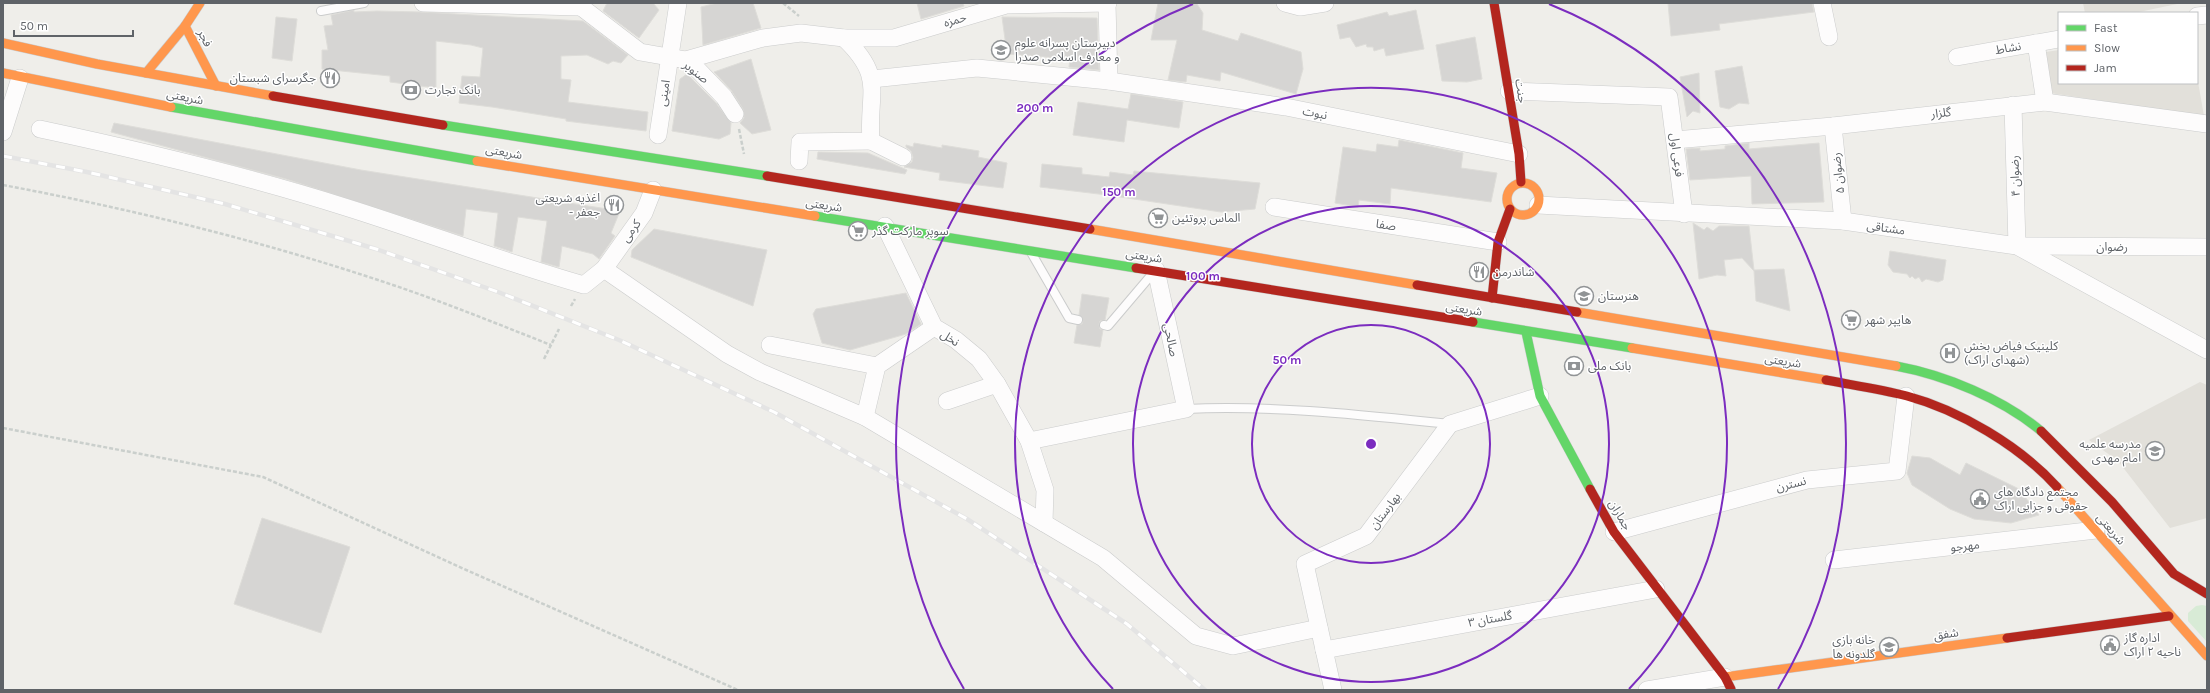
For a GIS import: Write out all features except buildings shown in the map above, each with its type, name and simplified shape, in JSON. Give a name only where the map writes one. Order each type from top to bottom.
[{"type":"main road","name":"فجر","points":[[200,3],[185,26],[216,86]]},
{"type":"main road","name":"جنت","points":[[1494,3],[1519,154],[1521,182]]},
{"type":"main road","points":[[146,73],[185,26]]},
{"type":"main road","name":"شریعتی","points":[[3,43],[146,73],[383,116],[654,160],[718,172],[745,172],[1120,233],[1492,298],[1886,363],[1912,369],[1971,389],[1996,401],[2040,430],[2112,502],[2174,574],[2207,594]]},
{"type":"main road","name":"شریعتی","points":[[3,74],[404,149],[658,185],[718,201],[885,226],[1526,332],[1822,379],[1906,396],[1929,403],[1973,424],[2020,453],[2049,478],[2096,530],[2169,616],[2206,653]]},
{"type":"main road","points":[[654,160],[662,168]]},
{"type":"main road","points":[[1521,182],[1532,185],[1536,189],[1540,200],[1538,205],[1532,213],[1523,215],[1513,212],[1506,200],[1509,190],[1521,182]]},
{"type":"main road","points":[[710,188],[718,201]]},
{"type":"main road","points":[[1492,298],[1498,242],[1510,209]]},
{"type":"main road","name":"جماران","points":[[1526,332],[1540,396],[1614,532],[1728,683]]},
{"type":"main road","name":"شفق","points":[[1728,683],[2169,616]]},
{"type":"street","points":[[423,3],[578,5]]},
{"type":"street","name":"امینی","points":[[658,135],[678,59],[678,3]]},
{"type":"street","points":[[1285,3],[1300,7],[1325,3]]},
{"type":"street","points":[[1822,3],[1829,37]]},
{"type":"street","points":[[1108,4],[1109,80]]},
{"type":"street","name":"حمزه","points":[[678,59],[763,38],[802,33],[844,38],[894,38],[1006,5],[1108,4]]},
{"type":"street","name":"صنوبر","points":[[578,5],[640,52],[678,59],[724,97],[735,114]]},
{"type":"street","points":[[844,38],[857,50],[872,79],[873,91],[869,118],[871,141]]},
{"type":"street","name":"نشاط","points":[[1957,57],[2058,39]]},
{"type":"street","points":[[2036,43],[2045,102]]},
{"type":"street","name":"نبوت","points":[[872,79],[977,68],[1109,80],[1286,107],[1519,154]]},
{"type":"street","points":[[3,132],[20,78]]},
{"type":"street","name":"فرعی اول","points":[[1509,91],[1669,97],[1684,214]]},
{"type":"street","name":"گلزار","points":[[1675,140],[1834,126],[2045,102],[2207,124]]},
{"type":"street","name":"رضوان ۴","points":[[2013,105],[2017,246]]},
{"type":"street","name":"رضوان ۵","points":[[1834,126],[1843,221]]},
{"type":"street","name":"کرمی","points":[[40,129],[150,152],[246,177],[344,206],[542,273],[584,285],[604,269],[644,213],[658,185]]},
{"type":"street","points":[[799,161],[800,142],[871,141],[903,157]]},
{"type":"street","name":"مشتاقی","points":[[1538,205],[1684,214],[1843,221],[2017,246],[2207,350]]},
{"type":"street","name":"صفا","points":[[1274,207],[1498,242]]},
{"type":"street","name":"نخل","points":[[885,226],[934,327],[956,340],[979,359],[997,384],[1029,441],[1045,490],[1044,523]]},
{"type":"street","name":"رضوان","points":[[2017,246],[2207,247]]},
{"type":"street","points":[[604,269],[740,361],[760,372],[865,417],[1103,558],[1196,636],[1234,646],[1319,628]]},
{"type":"street","name":"صالحی","points":[[1156,270],[1186,409]]},
{"type":"street","points":[[865,417],[877,366],[934,327]]},
{"type":"street","points":[[770,345],[877,366]]},
{"type":"street","points":[[947,401],[997,384]]},
{"type":"street","points":[[1450,424],[1540,396]]},
{"type":"street","name":"نسترن","points":[[1614,532],[1807,480],[1897,471],[1906,396]]},
{"type":"street","points":[[1029,441],[1186,409]]},
{"type":"street","name":"بهارستان","points":[[1333,690],[1305,564],[1366,536],[1450,424]]},
{"type":"street","name":"مهرجو","points":[[1834,560],[2096,530]]},
{"type":"street","name":"گلستان ۳","points":[[1324,650],[1656,589]]},
{"type":"street","points":[[1647,690],[1728,683]]},
{"type":"lane","points":[[321,11],[364,3]]},
{"type":"lane","points":[[1030,250],[1069,318],[1078,320]]},
{"type":"lane","points":[[1104,325],[1108,326],[1156,270]]},
{"type":"lane","points":[[1186,409],[1222,408],[1353,414],[1450,424]]},
{"type":"path","points":[[735,114],[744,148],[745,172]]},
{"type":"path","points":[[3,185],[130,212],[278,249],[382,281],[551,344]]},
{"type":"path","points":[[544,359],[559,329]]},
{"type":"path","points":[[3,428],[263,477],[738,690]]},
{"type":"shaded area","points":[[2083,3],[2182,3],[2139,12],[2085,12]]},
{"type":"shaded area","points":[[2058,50],[2058,84],[2198,84],[2198,82],[2204,116],[2050,93],[2044,56],[2046,52]]},
{"type":"shaded area","name":"مدرسه علمیه امام مهدی","points":[[2200,382],[2207,385],[2207,518],[2170,528],[2118,461],[2089,440]]},
{"type":"green space","points":[[2196,606],[2207,606],[2207,642],[2188,621],[2188,613]]},
{"type":"railway","points":[[3,156],[87,172],[225,204],[376,249],[498,292],[619,340],[774,412],[967,519],[1127,624],[1205,690]]},
{"type":"traffic: fast","points":[[171,107],[477,161]]},
{"type":"traffic: fast","points":[[443,125],[767,176]]},
{"type":"traffic: fast","points":[[815,216],[1136,268]]},
{"type":"traffic: fast","points":[[1473,322],[1632,348]]},
{"type":"traffic: fast","points":[[1526,332],[1540,396],[1590,489]]},
{"type":"traffic: fast","points":[[1896,366],[1934,375],[1973,390],[2026,419],[2041,431]]},
{"type":"traffic: slow","points":[[146,73],[185,26],[200,3]]},
{"type":"traffic: slow","points":[[185,26],[216,86]]},
{"type":"traffic: slow","points":[[3,43],[97,64],[273,96]]},
{"type":"traffic: slow","points":[[3,73],[171,107]]},
{"type":"traffic: slow","points":[[477,161],[815,216]]},
{"type":"traffic: slow","points":[[1520,183],[1526,183],[1535,187],[1539,199],[1535,211],[1526,215],[1520,215],[1511,211],[1507,202],[1507,196],[1511,187],[1520,183]]},
{"type":"traffic: slow","points":[[1090,229],[1417,285]]},
{"type":"traffic: slow","points":[[1577,312],[1896,366]]},
{"type":"traffic: slow","points":[[1632,348],[1826,380]]},
{"type":"traffic: slow","points":[[2057,487],[2207,656]]},
{"type":"traffic: slow","points":[[1725,677],[2007,638]]},
{"type":"traffic: jam","points":[[1494,3],[1519,154],[1521,182]]},
{"type":"traffic: jam","points":[[273,96],[443,125]]},
{"type":"traffic: jam","points":[[767,176],[1090,229]]},
{"type":"traffic: jam","points":[[1492,298],[1498,242],[1510,209]]},
{"type":"traffic: jam","points":[[1136,268],[1473,322]]},
{"type":"traffic: jam","points":[[1417,285],[1577,312]]},
{"type":"traffic: jam","points":[[1826,380],[1907,396],[1947,410],[1988,431],[2007,444],[2025,457],[2057,487]]},
{"type":"traffic: jam","points":[[2041,431],[2112,502],[2174,574],[2207,594]]},
{"type":"traffic: jam","points":[[1590,489],[1614,532],[1725,677],[1731,689]]},
{"type":"traffic: jam","points":[[2007,638],[2169,616]]},
{"type":"place","name":"دبیرستان پسرانه علوم و معارف اسلامی صدرا","points":[[1001,50]]},
{"type":"place","name":"جگرسرای شبستان","points":[[330,78]]},
{"type":"place","name":"بانک تجارت","points":[[411,90]]},
{"type":"place","name":"اغذیه شریعتی - جعفر","points":[[614,205]]},
{"type":"place","name":"الماس پروتئین","points":[[1158,218]]},
{"type":"place","name":"سوپر مارکت گذر","points":[[858,231]]},
{"type":"place","name":"شاندرمن","points":[[1479,272]]},
{"type":"place","name":"هنرستان","points":[[1584,296]]},
{"type":"place","name":"هایپر شهر","points":[[1851,320]]},
{"type":"place","name":"کلینیک فیاض بخش (شهدای اراک)","points":[[1950,353]]},
{"type":"place","name":"بانک ملی","points":[[1574,366]]},
{"type":"place","name":"مدرسه علمیه امام مهدی","points":[[2155,451]]},
{"type":"place","name":"مجتمع دادگاه های حقوقی و جزایی اراک","points":[[1980,499]]},
{"type":"place","name":"اداره گاز ناحیه ۲ اراک","points":[[2110,645]]},
{"type":"place","name":"خانه بازی گلدونه ها","points":[[1889,647]]}]
